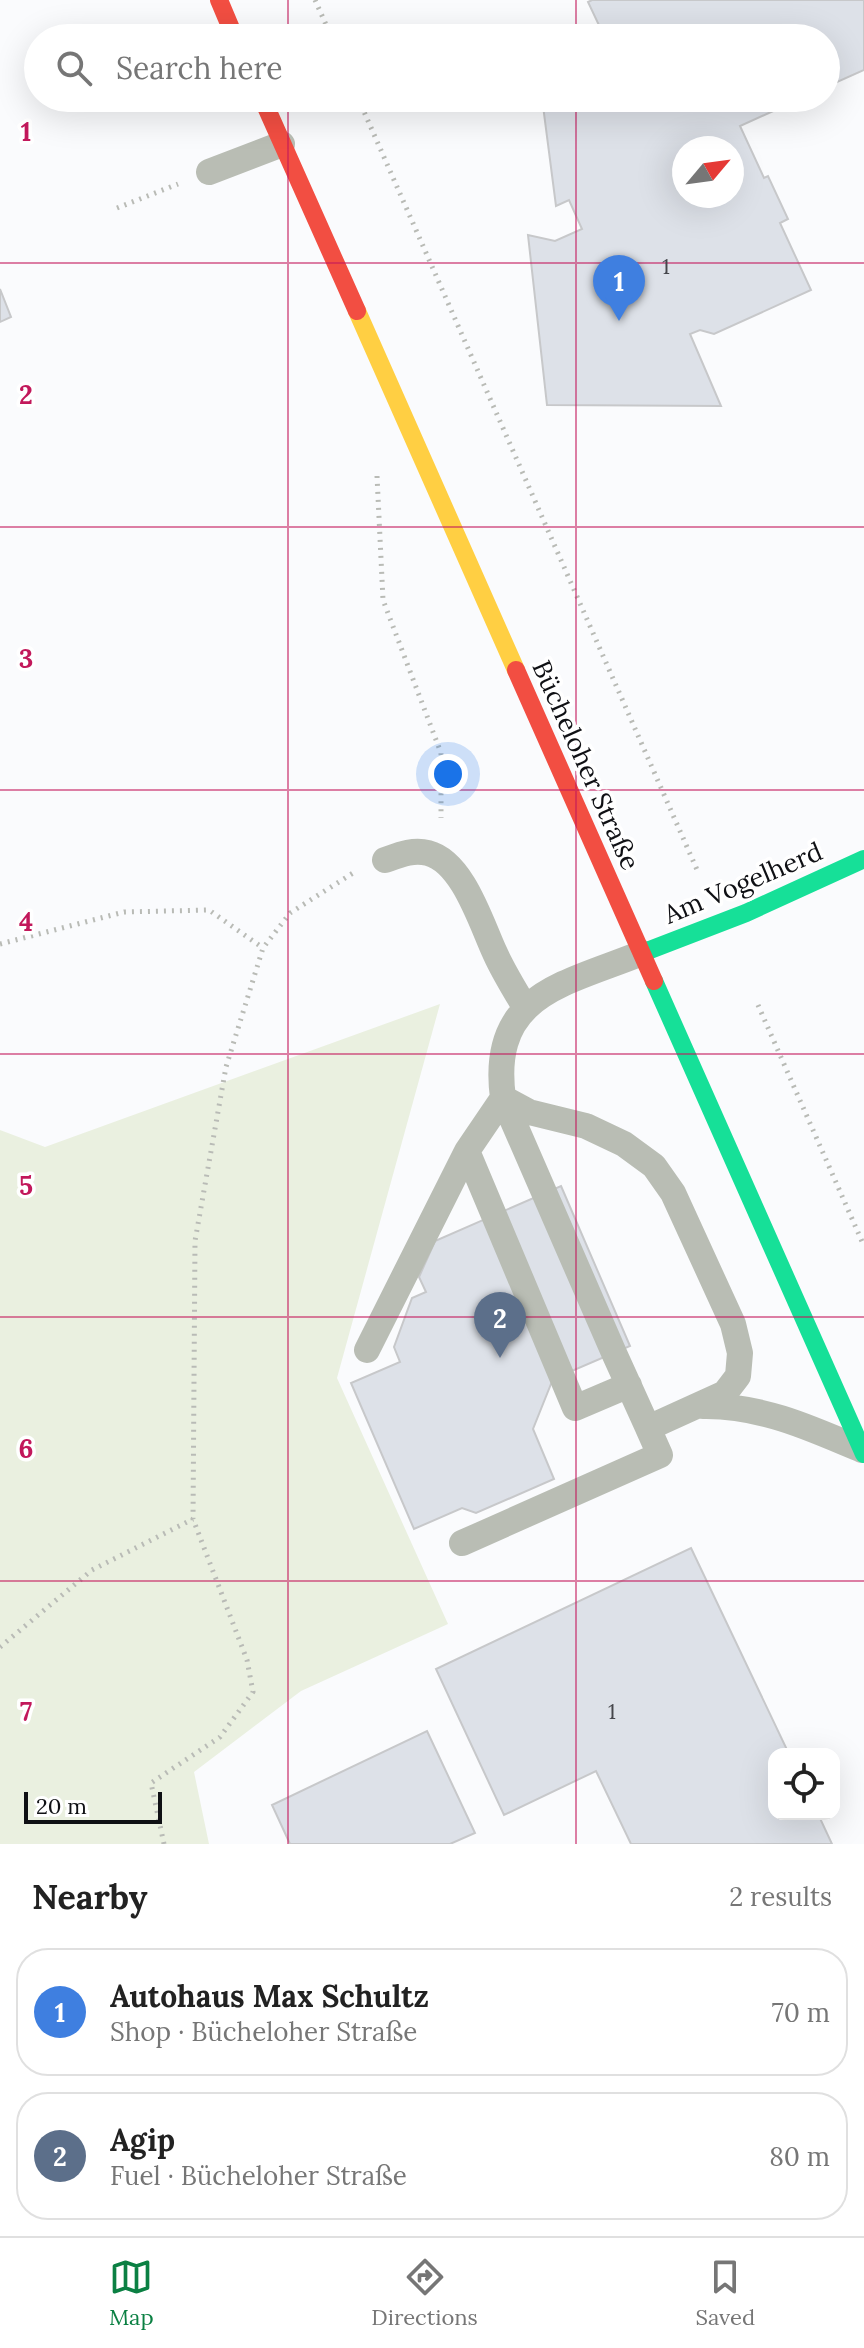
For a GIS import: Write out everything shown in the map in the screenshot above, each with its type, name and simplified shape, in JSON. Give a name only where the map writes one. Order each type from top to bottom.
[{"type":"main road","points":[[219,0],[229,24]]},
{"type":"main road","name":"Bücheloher Straße","points":[[268,112],[863,1452]]},
{"type":"main road","name":"Am Vogelherd","points":[[642,953],[746,913],[864,859]]},
{"type":"lane","points":[[209,172],[282,144]]},
{"type":"lane","points":[[385,860],[408,852],[428,853],[448,865],[465,888],[496,956],[525,1007]]},
{"type":"lane","points":[[462,1543],[660,1455],[503,1098],[499,1073],[502,1048],[510,1026],[525,1007],[567,983],[642,953]]},
{"type":"lane","points":[[367,1350],[467,1151],[503,1098]]},
{"type":"lane","points":[[503,1098],[529,1112],[586,1126],[624,1144],[654,1166],[673,1193],[733,1324],[740,1353],[738,1376],[725,1393],[648,1428]]},
{"type":"lane","points":[[467,1151],[575,1408],[629,1385]]},
{"type":"lane","points":[[700,1406],[729,1406],[795,1421],[863,1452]]},
{"type":"path","points":[[315,0],[326,24]]},
{"type":"path","points":[[364,112],[698,872]]},
{"type":"path","points":[[117,208],[209,172]]},
{"type":"path","points":[[377,468],[383,600],[441,753],[443,814],[428,853]]},
{"type":"path","points":[[164,1844],[151,1783],[220,1737],[253,1692],[247,1660],[193,1519],[195,1241],[226,1067],[263,948],[290,913],[344,876],[385,860]]},
{"type":"path","points":[[0,944],[124,912],[209,910],[263,948]]},
{"type":"path","points":[[758,1005],[864,1246]]},
{"type":"path","points":[[0,1647],[92,1570],[193,1519]]},
{"type":"green space","points":[[440,1004],[337,1378],[448,1624],[301,1691],[194,1772],[209,1844],[0,1844],[0,1130],[45,1147]]},
{"type":"building","points":[[864,0],[864,70],[840,81],[840,24],[598,24],[588,2]]},
{"type":"building","points":[[544,112],[771,112],[740,126],[764,178],[768,176],[788,219],[780,223],[811,290],[714,334],[700,330],[690,334],[721,406],[547,405],[528,235],[555,241],[582,229],[569,200],[556,206]]},
{"type":"building","points":[[0,289],[11,317],[0,322]]},
{"type":"building","points":[[561,1186],[630,1346],[553,1379],[533,1429],[554,1479],[476,1513],[462,1508],[414,1529],[351,1383],[400,1362],[394,1347],[412,1298],[426,1292],[419,1277],[435,1241]]},
{"type":"building","points":[[691,1548],[786,1748],[768,1748],[768,1820],[821,1820],[832,1844],[631,1844],[596,1771],[504,1815],[436,1669]]},
{"type":"building","points":[[427,1731],[475,1833],[450,1844],[290,1844],[272,1805]]},
{"type":"traffic: fast","points":[[642,953],[746,913],[864,859]]},
{"type":"traffic: fast","points":[[654,981],[864,1454]]},
{"type":"traffic: slow","points":[[357,311],[516,670]]},
{"type":"traffic: jam","points":[[219,0],[229,24]]},
{"type":"traffic: jam","points":[[268,112],[357,311]]},
{"type":"traffic: jam","points":[[516,670],[654,981]]},
{"type":"place","name":"Autohaus Max Schultz","points":[[619,321]]},
{"type":"place","name":"Agip","points":[[500,1358]]}]
